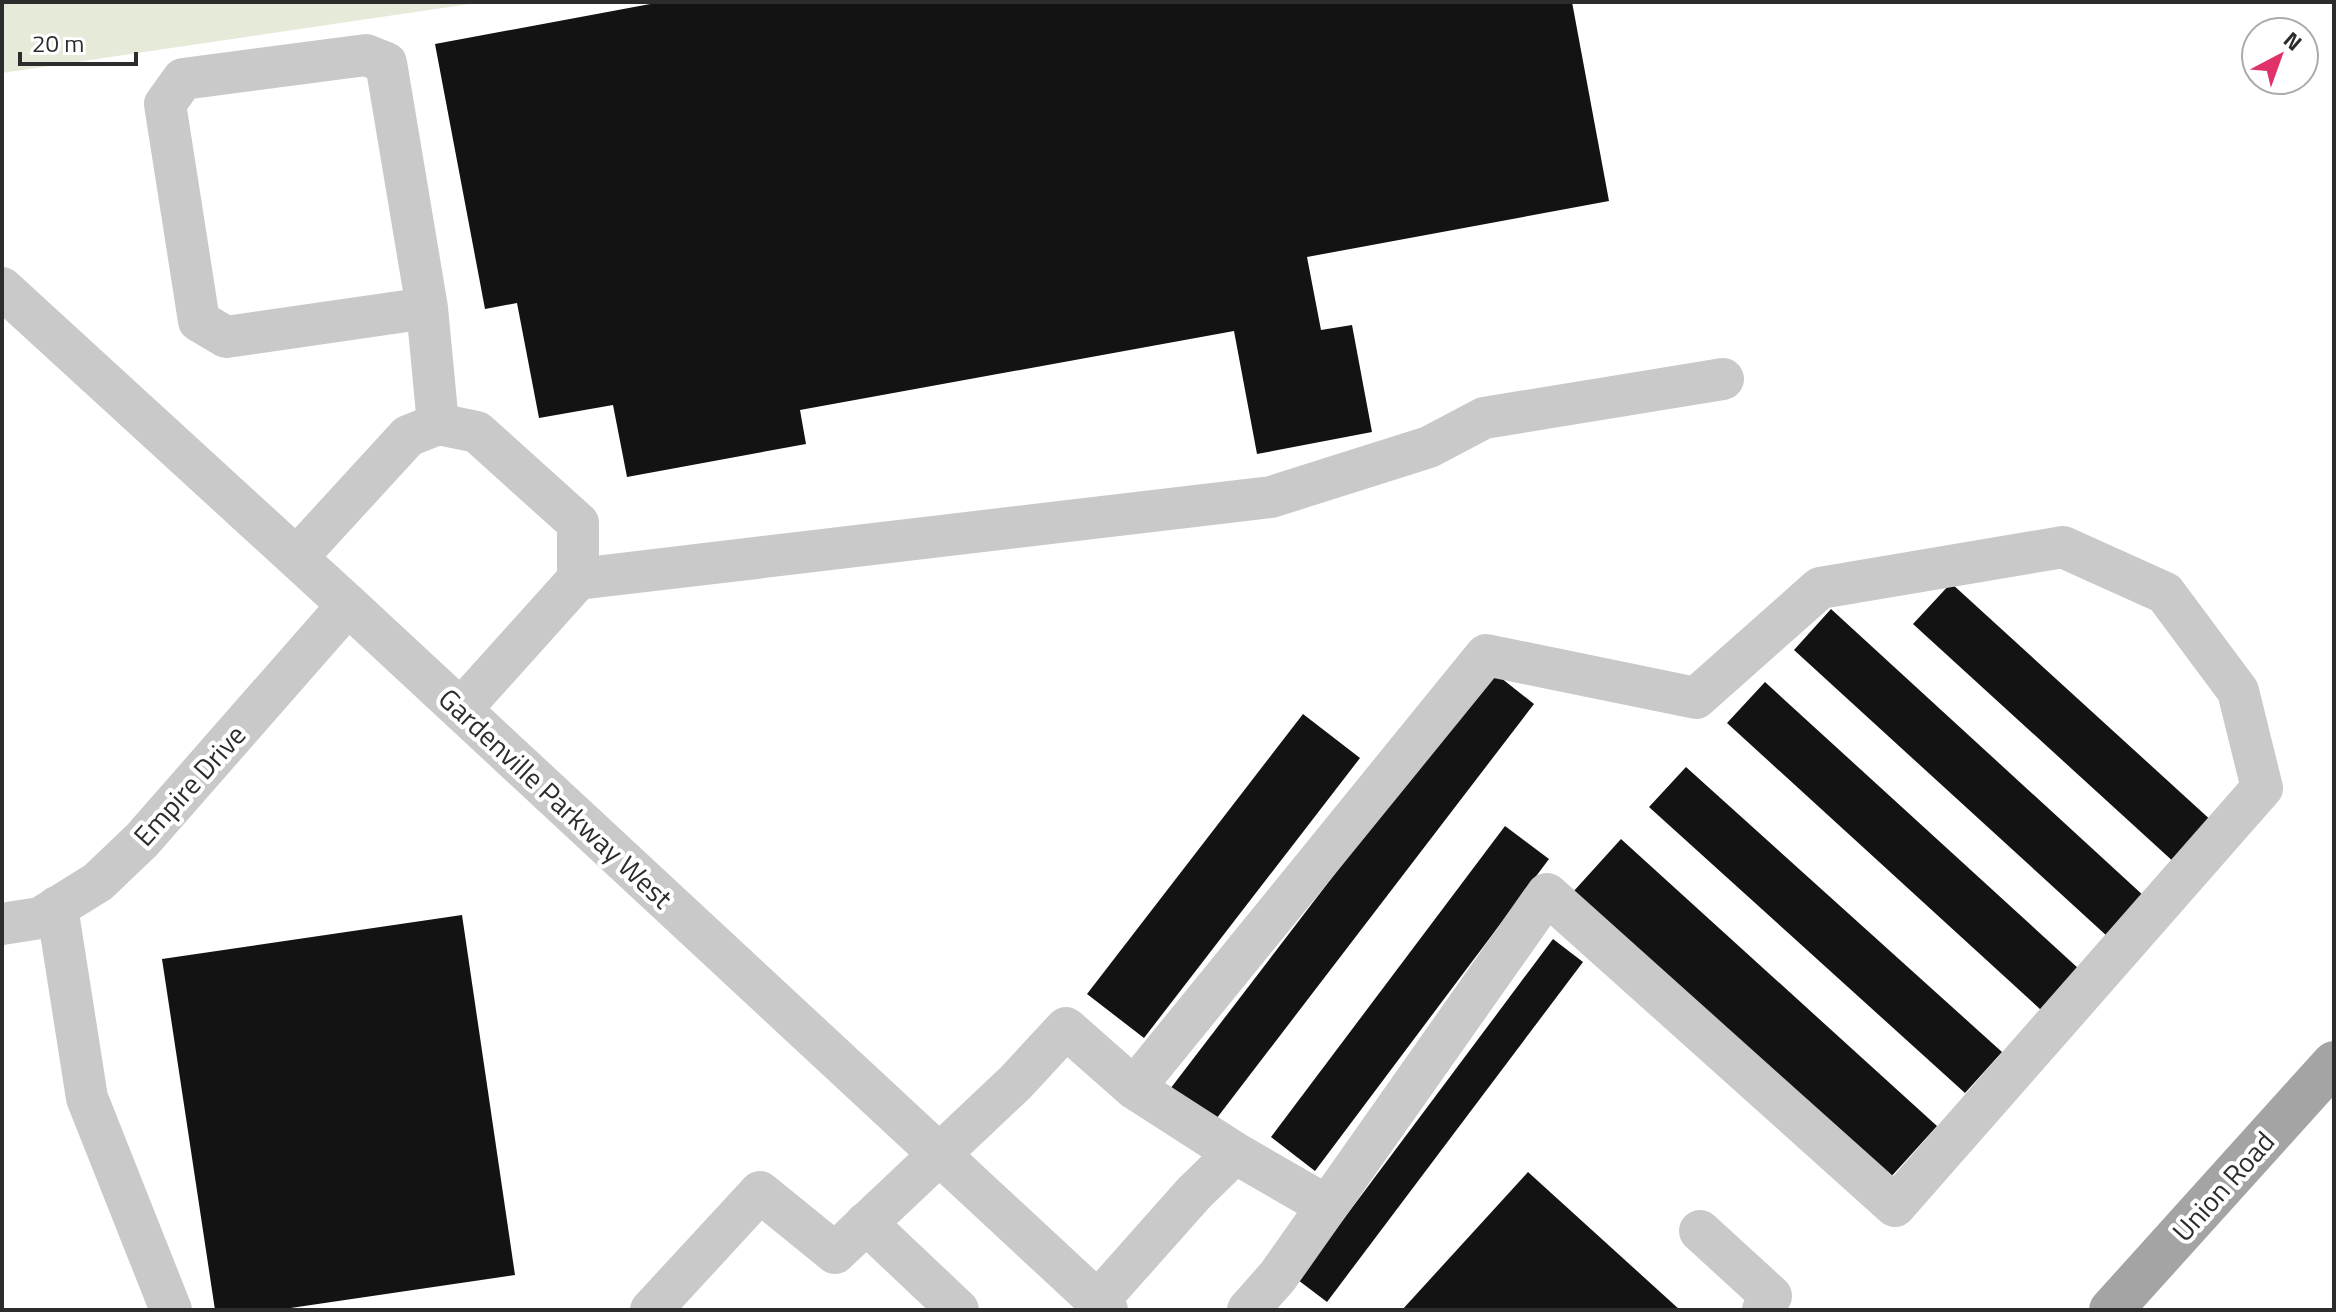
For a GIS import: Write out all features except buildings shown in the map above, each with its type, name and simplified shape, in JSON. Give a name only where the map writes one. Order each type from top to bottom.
[{"type":"main road","name":"Union Road","points":[[2111,1310],[2334,1063]]},
{"type":"street","points":[[427,308],[226,337],[199,321],[165,104],[183,79],[366,55],[386,63],[427,308],[438,424]]},
{"type":"street","name":"Gardenville Parkway West","points":[[2,288],[297,557],[1102,1306]]},
{"type":"street","points":[[461,709],[578,579],[1271,497],[1429,447],[1484,418],[1723,379]]},
{"type":"street","points":[[297,557],[408,436],[438,424],[477,432],[578,523],[578,579]]},
{"type":"street","points":[[1134,1088],[1486,655],[1696,698],[1820,588],[2063,547],[2165,593],[2238,691],[2262,788],[1895,1206],[1547,894],[1278,1276],[1248,1310]]},
{"type":"street","name":"Empire Drive","points":[[2,924],[40,918],[98,882],[142,840],[348,605]]},
{"type":"street","points":[[57,907],[87,1098],[171,1310]]},
{"type":"street","points":[[651,1310],[760,1192],[835,1253],[1016,1082],[1066,1028],[1134,1088],[1235,1153],[1327,1206]]},
{"type":"street","points":[[1102,1306],[1194,1193],[1235,1153]]},
{"type":"street","points":[[866,1223],[958,1310]]},
{"type":"street","points":[[1700,1231],[1771,1296],[1763,1310]]},
{"type":"green space","points":[[2,2],[483,2],[2,73]]}]
